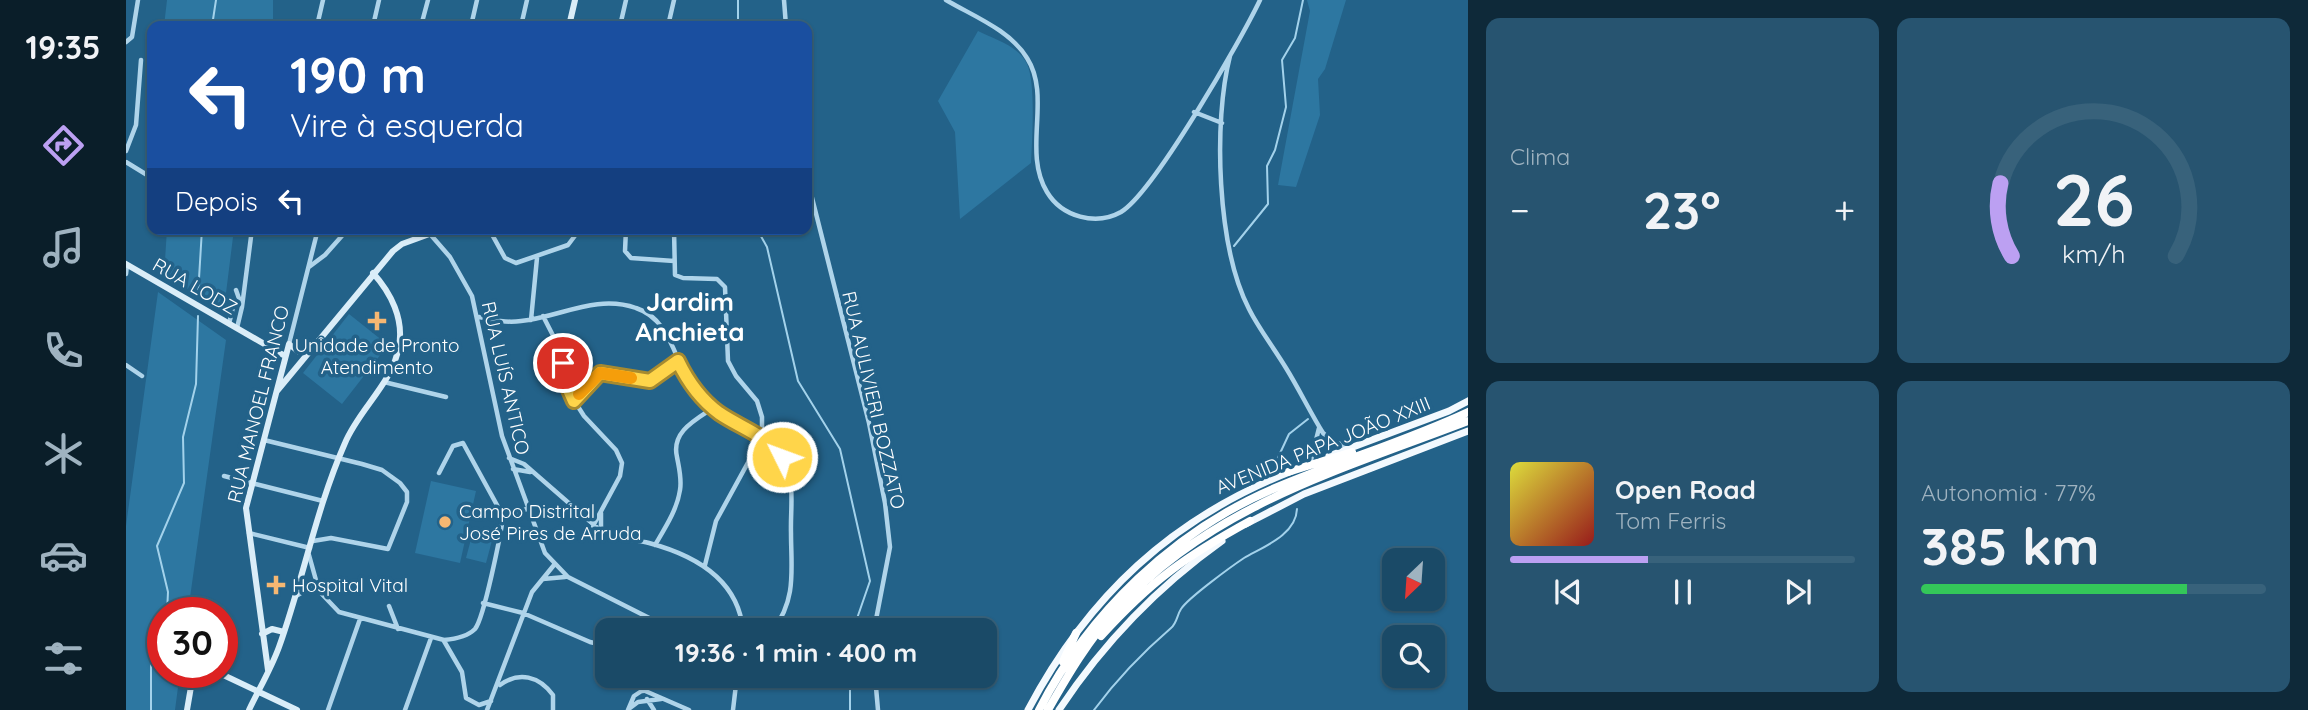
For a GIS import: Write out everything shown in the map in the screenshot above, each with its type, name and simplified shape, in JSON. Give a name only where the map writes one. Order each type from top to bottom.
[{"type":"highway","name":"AVENIDA PAPA JOÃO XXIII","points":[[1039,710],[1056,677],[1113,604],[1150,567],[1214,520],[1272,489],[1468,412]]},
{"type":"highway","name":"AVENIDA PAPA JOÃO XXIII","points":[[1048,710],[1076,664],[1117,609],[1165,563],[1207,532],[1281,493],[1468,421]]},
{"type":"highway","points":[[1288,472],[1382,446]]},
{"type":"highway","points":[[1076,664],[1157,579],[1184,558],[1250,521]]},
{"type":"highway","points":[[1056,677],[1076,633]]},
{"type":"main road","name":"AVENIDA PAPA JOÃO XXIII","points":[[1028,710],[1076,633],[1122,578],[1169,537],[1221,502],[1288,472],[1449,411],[1468,401]]},
{"type":"main road","name":"AVENIDA PAPA JOÃO XXIII","points":[[1059,710],[1098,655],[1132,616],[1176,575],[1250,521],[1304,494],[1468,431]]},
{"type":"street","points":[[126,42],[132,37],[138,0]]},
{"type":"street","points":[[318,21],[323,0]]},
{"type":"street","points":[[374,21],[379,0]]},
{"type":"street","points":[[422,21],[428,0]]},
{"type":"street","points":[[472,21],[477,0]]},
{"type":"street","points":[[522,21],[527,0]]},
{"type":"street","points":[[570,21],[575,0]]},
{"type":"street","points":[[621,21],[626,0]]},
{"type":"street","points":[[669,21],[674,0]]},
{"type":"street","points":[[784,0],[786,21]]},
{"type":"street","points":[[946,0],[1010,38],[1029,59],[1036,84],[1036,148],[1040,177],[1048,193],[1072,214],[1097,219],[1121,212],[1132,204],[1151,182],[1260,0]]},
{"type":"street","points":[[1231,51],[1224,83],[1222,123],[1224,213],[1235,271],[1248,308],[1320,427],[1332,441],[1350,447]]},
{"type":"street","points":[[126,151],[136,125],[141,60]]},
{"type":"street","points":[[1194,112],[1222,123]]},
{"type":"street","points":[[126,162],[147,175]]},
{"type":"street","name":"RUA AULIVIERI BOZZATO","points":[[812,198],[869,423],[886,503],[890,547],[876,618]]},
{"type":"street","points":[[237,328],[251,235]]},
{"type":"street","name":"RUA MANOEL FRANCO","points":[[268,671],[246,508],[316,235]]},
{"type":"street","points":[[308,267],[326,255],[343,235]]},
{"type":"street","points":[[276,392],[397,247],[427,235]]},
{"type":"street","name":"RUA LUÍS ANTICO","points":[[431,235],[460,273],[478,317],[497,414],[509,458],[545,553],[568,577],[649,618]]},
{"type":"street","points":[[493,235],[508,261],[516,263],[537,258],[568,245],[576,235]]},
{"type":"street","points":[[626,235],[625,251],[631,258],[674,261]]},
{"type":"street","points":[[674,235],[673,271],[679,277],[711,278],[725,287],[728,361],[736,376],[757,401],[762,417],[762,437],[716,521],[705,565]]},
{"type":"street","points":[[531,320],[537,258]]},
{"type":"street","points":[[126,274],[127,264]]},
{"type":"street","name":"RUA LODZ","points":[[127,264],[285,356]]},
{"type":"street","points":[[249,710],[278,650],[339,458],[354,424],[397,359],[399,328],[391,297],[373,273]]},
{"type":"street","points":[[236,290],[242,306]]},
{"type":"street","points":[[478,317],[503,322],[531,320],[600,304],[633,307],[657,320],[690,384],[713,408],[762,437],[782,457],[792,484],[792,586],[781,618]]},
{"type":"street","points":[[229,324],[233,307]]},
{"type":"street","points":[[543,316],[558,344],[566,383],[574,401],[592,426],[616,450],[622,463],[620,476],[593,526]]},
{"type":"street","points":[[289,344],[299,352],[312,349]]},
{"type":"street","points":[[574,401],[600,373],[650,381],[678,361]]},
{"type":"street","points":[[126,365],[142,376]]},
{"type":"street","points":[[384,382],[446,397]]},
{"type":"street","points":[[655,545],[675,508],[680,489],[674,447],[677,439],[688,425],[713,408]]},
{"type":"street","points":[[1310,464],[1320,427]]},
{"type":"street","points":[[248,533],[311,548],[331,538],[388,549],[407,502],[404,487],[382,470],[263,439]]},
{"type":"street","points":[[311,548],[316,584],[332,608],[360,619],[431,638],[444,640],[474,631],[503,516],[463,443],[453,446],[439,473]]},
{"type":"street","points":[[509,458],[534,473],[600,531],[614,537],[655,545],[705,565],[733,596],[739,618]]},
{"type":"street","points":[[513,469],[534,473]]},
{"type":"street","points":[[224,476],[323,502]]},
{"type":"street","points":[[503,516],[527,509]]},
{"type":"street","points":[[600,531],[601,512]]},
{"type":"street","points":[[487,710],[499,685],[532,592],[554,565]]},
{"type":"street","points":[[542,579],[568,577]]},
{"type":"street","points":[[296,596],[316,584]]},
{"type":"street","points":[[483,603],[523,613],[595,643]]},
{"type":"street","points":[[388,606],[398,629]]},
{"type":"street","points":[[328,710],[360,619]]},
{"type":"street","points":[[262,634],[272,629],[284,632]]},
{"type":"street","points":[[405,710],[431,638]]},
{"type":"street","points":[[444,640],[463,672],[466,698],[478,705],[491,701]]},
{"type":"street","points":[[264,646],[270,650],[278,650]]},
{"type":"street","points":[[499,685],[512,677],[534,678],[553,695],[553,710]]},
{"type":"street","points":[[238,682],[297,710]]},
{"type":"street","points":[[187,710],[191,688]]},
{"type":"street","points":[[733,710],[736,688]]},
{"type":"street","points":[[876,688],[878,710]]},
{"type":"street","points":[[643,690],[689,710]]},
{"type":"street","points":[[643,690],[654,710]]},
{"type":"street","points":[[628,710],[634,696],[643,690]]},
{"type":"street","points":[[628,710],[638,702],[666,699]]},
{"type":"shaded area","points":[[167,0],[273,0],[273,21],[165,21]]},
{"type":"shaded area","points":[[1307,0],[1346,0],[1325,69],[1318,79],[1320,115],[1296,187],[1278,185],[1310,11]]},
{"type":"shaded area","points":[[978,31],[1018,52],[1027,64],[1032,98],[1031,163],[960,219],[955,132],[938,101]]},
{"type":"shaded area","points":[[167,235],[233,235],[224,309],[164,276]]},
{"type":"shaded area","points":[[158,292],[226,340],[190,597],[147,597],[147,688],[178,688],[175,710],[126,710],[126,526]]},
{"type":"shaded area","points":[[349,314],[388,345],[342,404],[303,373]]},
{"type":"shaded area","name":"Campo Distrital José Pires de Arruda","points":[[431,481],[476,491],[460,563],[415,553]]},
{"type":"shaded area","points":[[474,528],[494,533],[486,563],[466,558]]},
{"type":"waterway","points":[[213,21],[216,0]]},
{"type":"waterway","points":[[738,0],[738,21]]},
{"type":"waterway","points":[[1234,246],[1268,204],[1267,166],[1275,150],[1286,107],[1282,60],[1295,38],[1303,0]]},
{"type":"waterway","points":[[198,295],[202,235]]},
{"type":"waterway","points":[[760,235],[767,247],[798,381],[840,449],[870,581],[857,618]]},
{"type":"waterway","points":[[168,597],[157,546],[184,483],[183,437],[196,384],[198,316]]},
{"type":"waterway","points":[[1275,464],[1289,434],[1308,419]]},
{"type":"waterway","points":[[1094,710],[1130,667],[1173,626],[1185,604],[1238,562],[1285,533],[1291,526],[1297,509]]},
{"type":"waterway","points":[[151,688],[151,710]]},
{"type":"waterway","points":[[850,688],[850,710]]},
{"type":"slow traffic","points":[[579,394],[600,373],[631,378]]},
{"type":"place","name":"Unidade de Pronto Atendimento","points":[[377,321]]},
{"type":"place","name":"Campo Distrital José Pires de Arruda","points":[[445,522]]},
{"type":"place","name":"Hospital Vital","points":[[276,585]]},
{"type":"district","name":"Jardim Anchieta","points":[[690,317]]},
{"type":"route","points":[[563,363],[566,383],[574,401],[600,373],[650,381],[678,361],[697,394],[720,413],[769,442],[782,457]]}]
